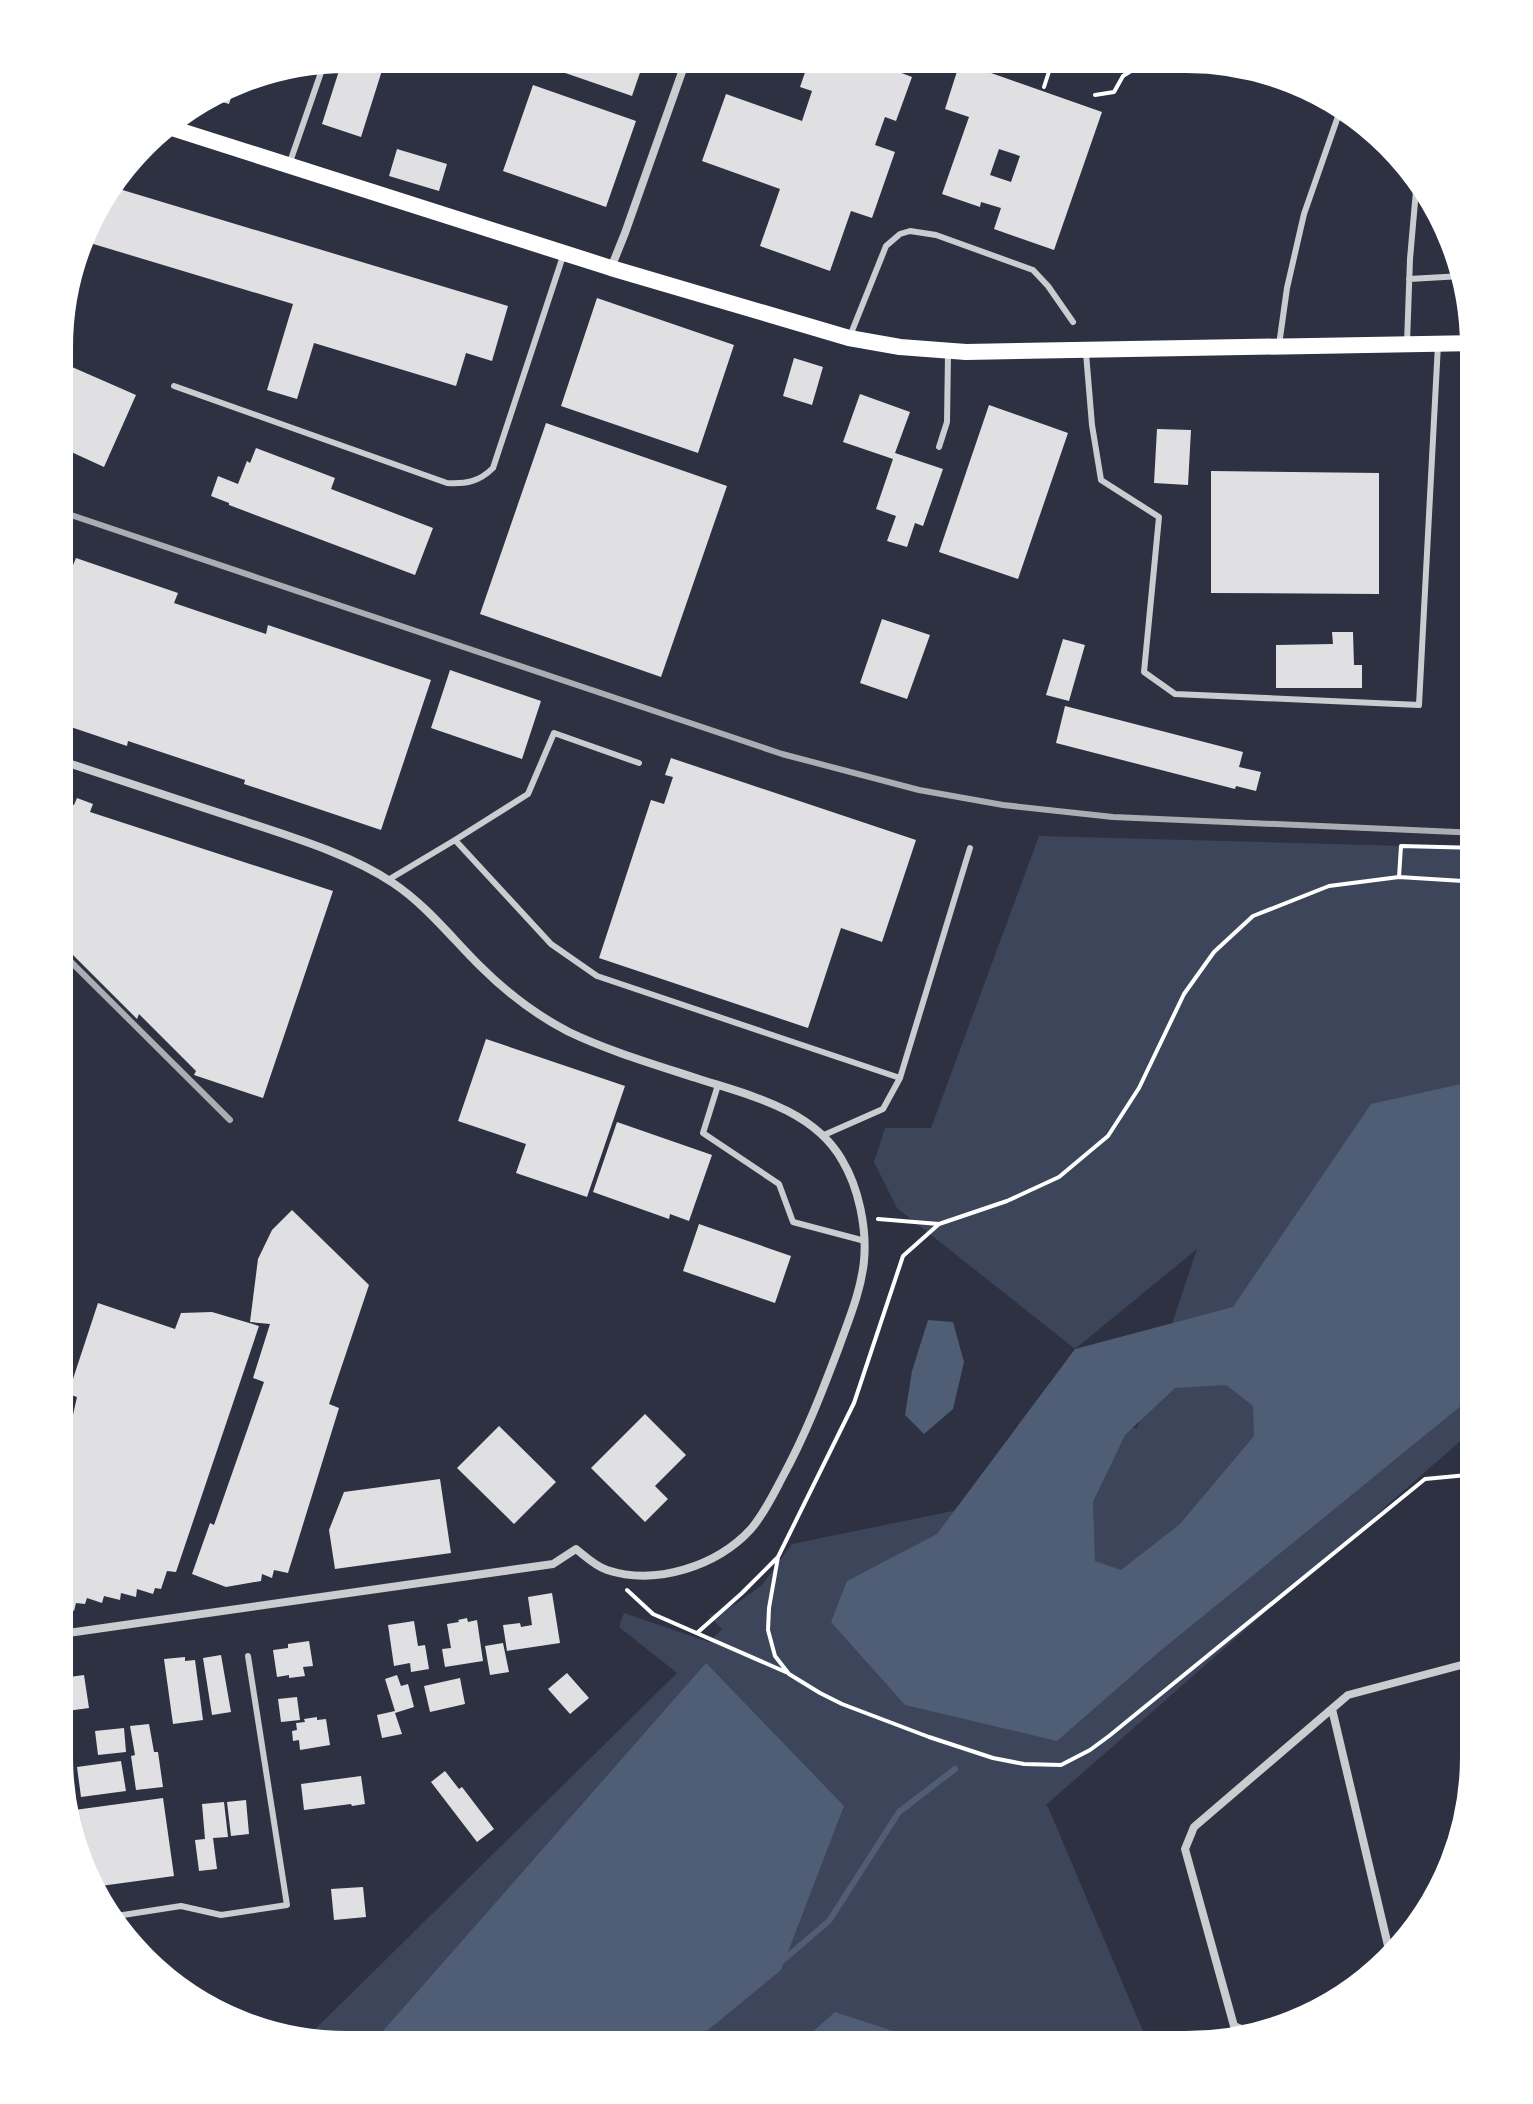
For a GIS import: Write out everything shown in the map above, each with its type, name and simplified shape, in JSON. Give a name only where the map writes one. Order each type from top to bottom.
[{"type":"main road","points":[[174,129],[611,268],[849,338],[900,347],[971,352],[1465,343]]},
{"type":"street","points":[[611,268],[683,68]]},
{"type":"street","points":[[68,763],[309,843],[388,880],[421,906],[496,981],[544,1017],[600,1045],[762,1100],[791,1113],[824,1135],[834,1147],[847,1170],[865,1241],[864,1261],[852,1310],[820,1397],[790,1464],[754,1525],[726,1551],[667,1573],[627,1574],[604,1569],[576,1549],[553,1564],[68,1633]]},
{"type":"street","points":[[1242,2029],[1234,2026],[1185,1849],[1194,1827],[1348,1695],[1464,1666]]},
{"type":"street","points":[[1332,1709],[1389,1948]]},
{"type":"lane","points":[[289,166],[322,69]]},
{"type":"lane","points":[[1279,345],[1287,288],[1304,214],[1339,114]]},
{"type":"lane","points":[[1407,343],[1416,190]]},
{"type":"lane","points":[[849,338],[886,246],[900,234],[910,231],[936,235],[1033,270],[1073,322]]},
{"type":"lane","points":[[174,386],[447,483],[467,484],[484,477],[493,468],[564,253]]},
{"type":"lane","points":[[1409,279],[1455,276]]},
{"type":"lane","points":[[1085,349],[1101,480],[1159,517],[1144,672],[1175,694],[1419,705],[1438,343]]},
{"type":"lane","points":[[939,447],[947,422],[948,351]]},
{"type":"lane","points":[[388,880],[528,794],[554,733],[639,763]]},
{"type":"lane","points":[[455,840],[551,944],[597,976],[900,1078]]},
{"type":"lane","points":[[824,1135],[883,1109],[900,1078],[970,848]]},
{"type":"lane","points":[[718,1085],[703,1133],[779,1184],[793,1222],[865,1241]]},
{"type":"lane","points":[[118,1916],[181,1906],[221,1915],[287,1905],[248,1656]]},
{"type":"path","points":[[1044,87],[1050,68]]},
{"type":"path","points":[[1095,95],[1114,92],[1132,68]]},
{"type":"path","points":[[1399,877],[1401,846],[1465,848]]},
{"type":"path","points":[[789,1674],[775,1656],[768,1630],[778,1557],[854,1403],[903,1256],[939,1224],[1007,1201],[1059,1177],[1108,1136],[1139,1088],[1184,994],[1214,952],[1253,916],[1329,886],[1399,877],[1465,881]]},
{"type":"path","points":[[861,1218],[939,1224]]},
{"type":"path","points":[[604,1569],[653,1614],[789,1674],[842,1704],[993,1758],[1024,1764],[1061,1765],[1109,1736],[1425,1479],[1464,1475]]},
{"type":"path","points":[[697,1633],[778,1557]]},
{"type":"shaded area","points":[[1039,836],[1465,848],[1464,1438],[1046,1805],[1145,2036],[310,2034],[677,1673],[619,1627],[624,1613],[709,1642],[722,1629],[709,1616],[736,1604],[762,1585],[792,1544],[982,1505],[1065,1429],[1137,1428],[1197,1249],[1075,1349],[897,1208],[874,1162],[885,1128],[931,1128]]},
{"type":"shaded area","points":[[1464,1083],[1464,1405],[1159,1652],[1057,1741],[905,1705],[831,1622],[847,1581],[937,1534],[1075,1349],[1233,1307],[1371,1104]],"holes":[[[1226,1385],[1253,1406],[1254,1436],[1180,1524],[1121,1570],[1095,1561],[1093,1502],[1125,1435],[1175,1388]]]},
{"type":"shaded area","points":[[928,1320],[953,1322],[964,1362],[953,1409],[924,1434],[905,1415],[912,1371]]},
{"type":"shaded area","points":[[706,1663],[844,1806],[781,1970],[701,2036],[379,2036]]},
{"type":"shaded area","points":[[835,2012],[908,2036],[808,2036]]},
{"type":"building","points":[[340,68],[383,68],[361,137],[322,124]]},
{"type":"building","points":[[551,68],[642,68],[632,96]]},
{"type":"building","points":[[807,68],[900,68],[899,72],[912,77],[896,121],[885,117],[875,145],[895,152],[872,218],[851,211],[830,271],[760,246],[780,189],[702,161],[726,94],[802,121],[812,91],[800,87]]},
{"type":"building","points":[[958,68],[977,68],[1102,112],[1054,250],[994,229],[1001,208],[981,202],[980,207],[942,194],[969,117],[945,109]],"holes":[[[999,149],[1020,156],[1011,182],[990,175]]]},
{"type":"building","points":[[533,85],[636,121],[606,207],[503,171]]},
{"type":"building","points":[[233,93],[229,104],[217,100]]},
{"type":"building","points":[[397,149],[447,164],[439,191],[389,176]]},
{"type":"building","points":[[118,189],[508,306],[492,361],[466,353],[456,386],[314,343],[297,399],[267,390],[293,304],[89,243],[105,208]]},
{"type":"building","points":[[597,298],[734,345],[698,453],[561,406]]},
{"type":"building","points":[[794,358],[823,367],[812,405],[783,396]]},
{"type":"building","points":[[68,365],[136,395],[104,467],[68,450]]},
{"type":"building","points":[[860,394],[910,412],[895,453],[943,469],[923,526],[915,523],[907,547],[887,541],[896,516],[876,509],[893,459],[843,442]]},
{"type":"building","points":[[989,405],[1068,433],[1018,579],[939,552]]},
{"type":"building","points":[[546,423],[727,486],[661,677],[480,614]]},
{"type":"building","points":[[1157,429],[1191,430],[1188,485],[1154,483]]},
{"type":"building","points":[[256,448],[335,478],[331,489],[433,528],[415,575],[211,496],[218,476],[238,484]]},
{"type":"building","points":[[1211,471],[1379,473],[1379,594],[1211,593]]},
{"type":"building","points":[[76,558],[178,593],[174,603],[266,634],[268,625],[431,680],[381,830],[128,741],[127,746],[68,726],[68,569],[71,570]]},
{"type":"building","points":[[882,619],[930,635],[907,699],[860,683]]},
{"type":"building","points":[[1332,632],[1353,632],[1354,665],[1362,665],[1362,688],[1276,688],[1276,645],[1333,644]]},
{"type":"building","points":[[1063,639],[1085,645],[1069,701],[1046,695]]},
{"type":"building","points":[[450,670],[541,701],[522,759],[431,728]]},
{"type":"building","points":[[1065,706],[1243,752],[1239,767],[1261,772],[1256,791],[1236,786],[1235,789],[1056,743]]},
{"type":"building","points":[[671,758],[916,840],[882,942],[841,928],[808,1028],[599,958],[651,800],[664,804],[673,777],[665,775]]},
{"type":"building","points":[[77,798],[93,804],[90,812],[333,891],[263,1098],[194,1075],[196,1071],[139,1014],[137,1019],[68,950],[68,803],[74,805]]},
{"type":"building","points":[[486,1039],[625,1086],[587,1197],[516,1173],[526,1144],[458,1121]]},
{"type":"building","points":[[617,1122],[712,1155],[689,1221],[670,1214],[669,1219],[593,1192]]},
{"type":"building","points":[[292,1210],[369,1285],[329,1404],[339,1408],[288,1573],[274,1570],[272,1578],[262,1574],[261,1581],[226,1587],[192,1574],[210,1523],[214,1525],[264,1382],[253,1378],[270,1324],[250,1322],[258,1259],[272,1230]]},
{"type":"building","points":[[699,1224],[791,1256],[775,1303],[683,1271]]},
{"type":"building","points":[[98,1303],[175,1329],[181,1313],[212,1312],[259,1326],[176,1572],[167,1571],[161,1589],[155,1588],[153,1594],[137,1589],[136,1597],[121,1593],[120,1600],[104,1596],[102,1603],[87,1598],[85,1604],[76,1603],[74,1611],[68,1609],[68,1437],[77,1397],[68,1394]]},
{"type":"building","points":[[645,1414],[686,1455],[655,1486],[668,1499],[645,1522],[591,1468]]},
{"type":"building","points":[[499,1426],[556,1482],[514,1524],[457,1468]]},
{"type":"building","points":[[440,1479],[451,1553],[335,1569],[329,1530],[344,1492]]},
{"type":"building","points":[[552,1593],[560,1643],[507,1651],[503,1625],[532,1625],[528,1597]]},
{"type":"building","points":[[467,1618],[468,1622],[477,1620],[483,1661],[445,1667],[442,1649],[451,1648],[447,1624]]},
{"type":"building","points":[[414,1621],[418,1646],[425,1645],[429,1669],[411,1672],[410,1663],[394,1666],[388,1625]]},
{"type":"building","points":[[309,1641],[313,1666],[303,1667],[305,1676],[277,1677],[273,1650]]},
{"type":"building","points":[[503,1643],[509,1672],[490,1675],[485,1646]]},
{"type":"building","points":[[221,1655],[231,1712],[212,1715],[203,1658]]},
{"type":"building","points":[[185,1657],[185,1661],[195,1660],[203,1720],[173,1724],[164,1659]]},
{"type":"building","points":[[567,1673],[589,1698],[570,1714],[548,1689]]},
{"type":"building","points":[[84,1675],[89,1708],[68,1711],[68,1677]]},
{"type":"building","points":[[397,1675],[401,1686],[408,1684],[414,1707],[395,1713],[402,1734],[382,1738],[377,1715],[395,1711],[385,1679]]},
{"type":"building","points":[[460,1678],[465,1704],[430,1712],[424,1686]]},
{"type":"building","points":[[297,1697],[300,1720],[281,1722],[278,1699]]},
{"type":"building","points":[[317,1717],[317,1720],[326,1719],[330,1745],[300,1750],[299,1740],[293,1741],[292,1731],[297,1730],[296,1723]]},
{"type":"building","points":[[149,1724],[154,1752],[158,1752],[163,1787],[136,1790],[130,1726]]},
{"type":"building","points":[[124,1728],[126,1752],[98,1755],[95,1731]]},
{"type":"building","points":[[121,1761],[126,1791],[81,1797],[77,1767]]},
{"type":"building","points":[[445,1771],[459,1789],[462,1787],[494,1829],[477,1842],[431,1782]]},
{"type":"building","points":[[361,1776],[365,1804],[304,1810],[301,1784]]},
{"type":"building","points":[[163,1798],[174,1876],[100,1886],[83,1846],[73,1810]]},
{"type":"building","points":[[246,1800],[249,1834],[231,1836],[227,1802]]},
{"type":"building","points":[[224,1802],[228,1837],[213,1838],[217,1869],[199,1871],[195,1840],[205,1839],[202,1804]]},
{"type":"building","points":[[363,1887],[366,1917],[334,1920],[331,1889]]},
{"type":"waterway","points":[[782,1961],[829,1921],[899,1812],[955,1769]]},
{"type":"railway","points":[[68,514],[782,754],[919,790],[1003,805],[1113,817],[1465,832]]},
{"type":"railway","points":[[68,959],[230,1120]]}]
